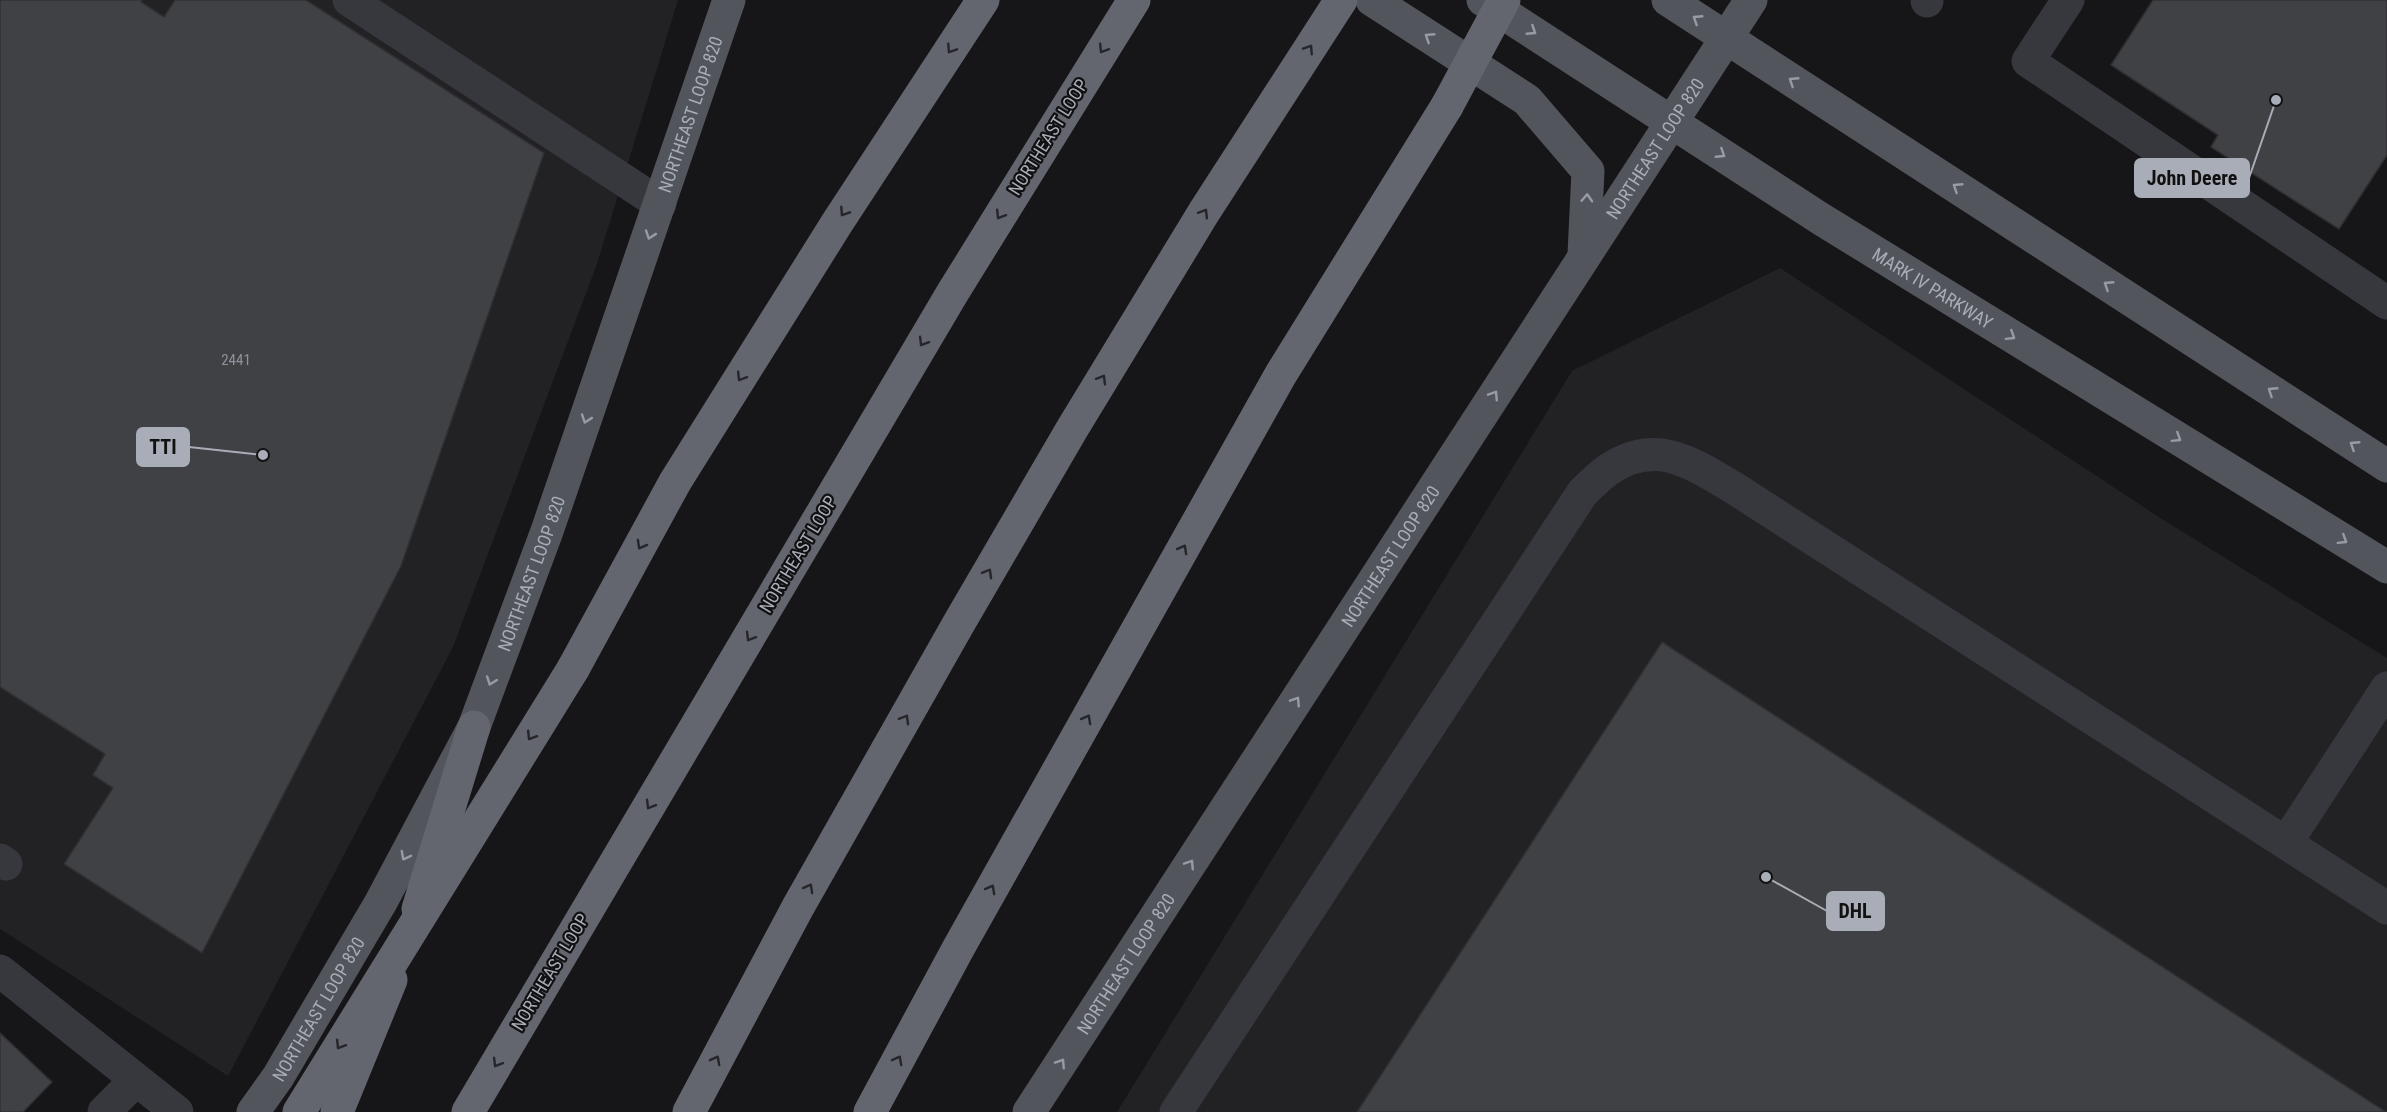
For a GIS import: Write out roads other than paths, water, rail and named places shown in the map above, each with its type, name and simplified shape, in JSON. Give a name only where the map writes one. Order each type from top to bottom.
[{"type":"highway","points":[[299,1112],[573,669],[675,482],[837,223],[983,0]]},
{"type":"highway","name":"NORTHEAST LOOP","points":[[468,1112],[953,292],[1134,0]]},
{"type":"highway","points":[[870,1112],[959,947],[1281,374],[1447,106],[1504,0]]},
{"type":"highway","points":[[689,1112],[815,877],[1072,429],[1204,212],[1334,10]]},
{"type":"highway","points":[[337,1112],[417,912],[474,727]]},
{"type":"main road","name":"NORTHEAST LOOP 820","points":[[253,1112],[278,1077],[381,902],[474,727],[547,531],[729,0]]},
{"type":"main road","points":[[1372,0],[1527,100],[1588,171],[1584,256]]},
{"type":"main road","name":"MARK IV PARKWAY","points":[[1483,0],[1821,219],[2387,567]]},
{"type":"main road","points":[[1668,0],[2387,466]]},
{"type":"main road","name":"NORTHEAST LOOP 820","points":[[1029,1112],[1751,0]]},
{"type":"lane","points":[[349,0],[660,204]]},
{"type":"lane","points":[[2068,0],[2028,61],[2384,295]]},
{"type":"lane","points":[[1176,1112],[1583,492],[1610,468],[1631,458],[1658,453],[1680,459],[1724,482],[2387,908]]},
{"type":"lane","points":[[2286,843],[2387,688]]},
{"type":"lane","points":[[0,971],[177,1112]]},
{"type":"lane","points":[[104,1112],[136,1080]]},
{"type":"place","name":"John Deere","points":[[2276,100]]},
{"type":"place","name":"TTI","points":[[263,455]]},
{"type":"place","name":"DHL","points":[[1766,877]]}]
